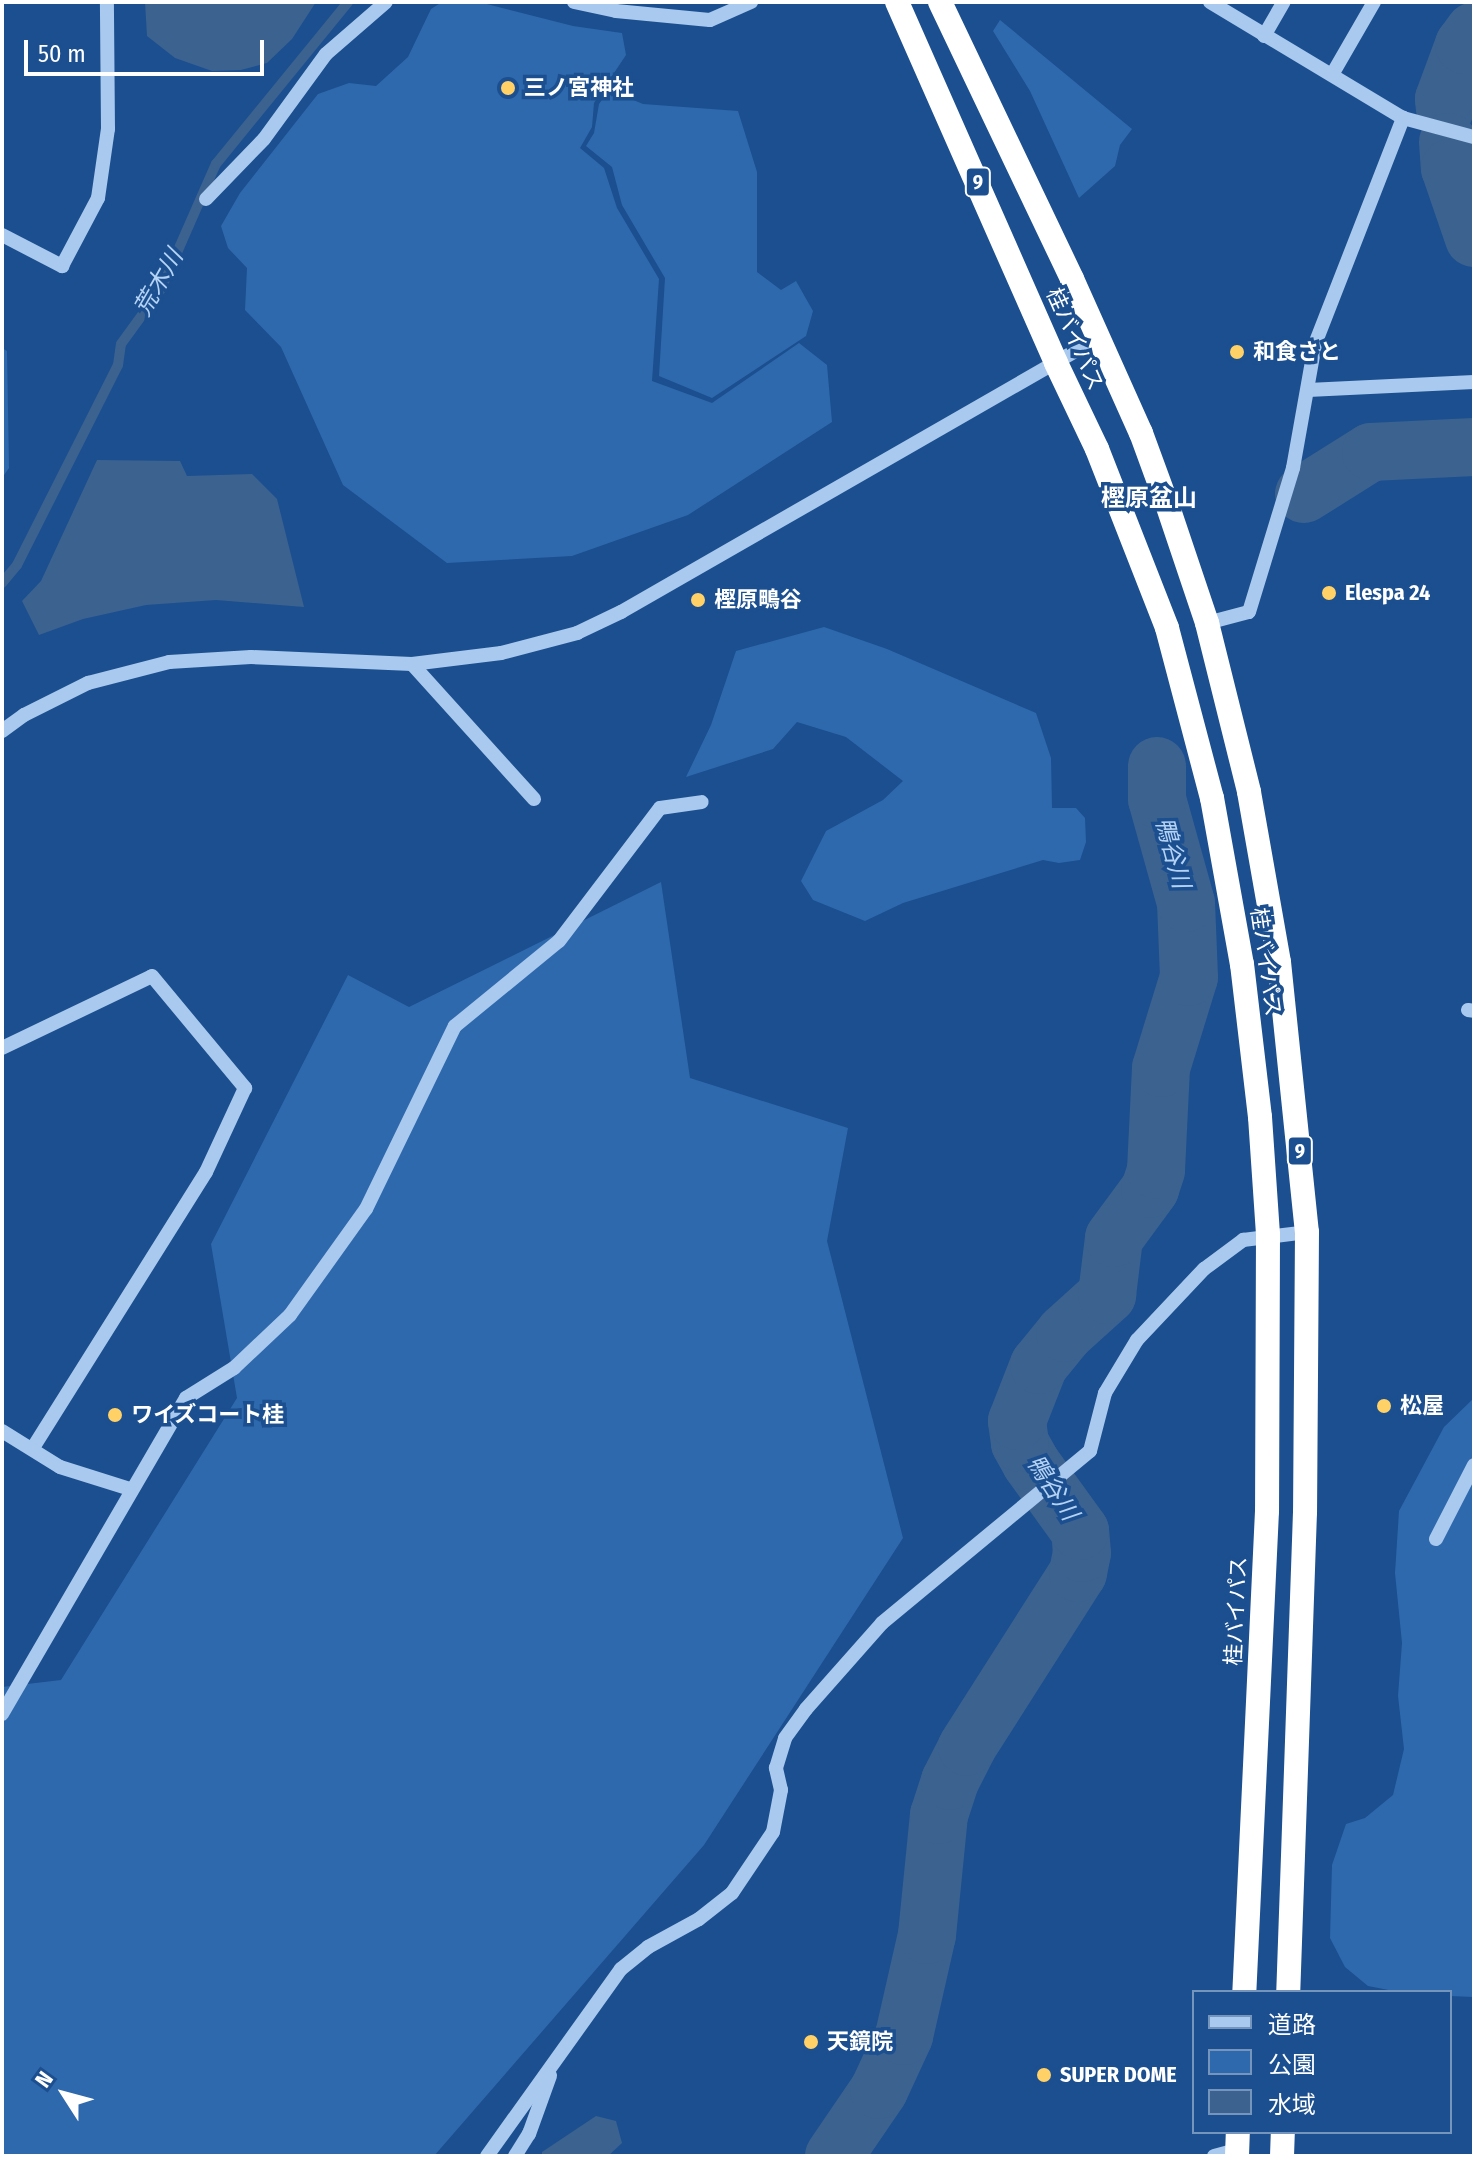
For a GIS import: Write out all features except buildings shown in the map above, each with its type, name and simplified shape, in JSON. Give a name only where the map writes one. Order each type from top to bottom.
[{"type":"highway","name":"桂バイパス","points":[[897,2],[1097,449],[1167,628],[1212,798],[1242,964],[1260,1117],[1268,1235],[1267,1511],[1244,1990]]},
{"type":"highway","name":"桂バイパス","points":[[940,2],[1141,433],[1207,623],[1249,792],[1279,962],[1307,1232],[1305,1512],[1288,1990]]},
{"type":"highway","points":[[1282,2156],[1283,2134]]},
{"type":"street","points":[[2,235],[62,266],[98,198],[108,129],[107,2]]},
{"type":"street","points":[[206,199],[264,139],[326,54],[386,2]]},
{"type":"street","points":[[574,2],[616,11],[710,20],[751,2]]},
{"type":"street","points":[[1210,2],[1264,36],[1333,73],[1403,118],[1474,137]]},
{"type":"street","points":[[1264,36],[1284,2]]},
{"type":"street","points":[[1333,73],[1374,2]]},
{"type":"street","points":[[1207,623],[1249,612],[1293,468],[1315,344],[1403,118]]},
{"type":"street","points":[[2,731],[24,715],[88,683],[169,662],[251,657],[412,664],[501,653],[588,628],[1098,338]]},
{"type":"street","points":[[1308,390],[1474,382]]},
{"type":"street","points":[[412,664],[534,799]]},
{"type":"street","points":[[2,1714],[56,1627],[130,1489],[186,1398],[234,1368],[290,1315],[366,1209],[455,1026],[559,941],[660,808],[702,802]]},
{"type":"street","points":[[2,1048],[152,976],[245,1088],[206,1172],[32,1449]]},
{"type":"street","points":[[487,2156],[621,1969],[648,1947],[699,1919],[732,1893],[773,1832],[781,1790],[776,1768],[785,1738],[806,1709],[882,1623],[1090,1451],[1105,1393],[1137,1340],[1204,1269],[1243,1240],[1307,1232]]},
{"type":"street","points":[[2,1431],[60,1467],[130,1489]]},
{"type":"street","points":[[1436,1539],[1474,1465]]},
{"type":"street","points":[[515,2156],[529,2134],[557,2059]]},
{"type":"green space","points":[[442,2],[479,2],[573,26],[622,33],[626,55],[594,103],[592,127],[580,148],[604,168],[617,208],[659,279],[652,381],[712,403],[799,343],[827,365],[832,422],[688,515],[572,556],[447,563],[343,485],[281,347],[245,310],[247,268],[228,248],[221,226],[240,193],[318,94],[349,83],[376,86],[408,57],[431,9]]},
{"type":"green space","points":[[1000,20],[1132,129],[1120,145],[1115,166],[1079,198],[1030,91],[993,31]]},
{"type":"green space","points":[[609,90],[643,104],[738,111],[757,172],[757,272],[781,290],[796,281],[813,311],[806,336],[712,398],[659,376],[665,278],[622,205],[612,167],[586,146],[594,133],[599,104]]},
{"type":"green space","points":[[2,348],[7,351],[9,468],[2,478]]},
{"type":"green space","points":[[824,627],[887,649],[1036,713],[1051,758],[1052,808],[1076,808],[1085,818],[1086,842],[1080,860],[1059,863],[1043,860],[903,903],[865,921],[813,900],[801,881],[826,831],[883,800],[903,781],[846,737],[797,722],[773,749],[686,777],[711,725],[736,651]]},
{"type":"green space","points":[[661,882],[690,1078],[848,1128],[827,1241],[903,1538],[704,1845],[434,2156],[2,2156],[2,1687],[61,1680],[237,1398],[211,1244],[348,975],[409,1007]]},
{"type":"green space","points":[[1474,1398],[1474,1997],[1452,1996],[1452,1990],[1389,1990],[1368,1986],[1345,1967],[1330,1938],[1332,1865],[1346,1824],[1365,1818],[1393,1795],[1404,1749],[1398,1696],[1402,1643],[1395,1573],[1399,1511],[1444,1427]]},
{"type":"water","points":[[145,2],[316,2],[292,39],[267,63],[241,70],[212,71],[175,58],[147,36]]},
{"type":"water","points":[[97,460],[180,461],[187,476],[252,474],[277,499],[304,607],[216,600],[146,605],[83,619],[39,635],[22,601],[41,581]]},
{"type":"water","points":[[596,2116],[616,2121],[622,2143],[608,2156],[542,2156],[542,2152]]},
{"type":"waterway","name":"荒木川","points":[[2,583],[17,565],[118,365],[121,344],[161,289],[216,164],[348,2]]},
{"type":"waterway","name":"鴨谷川","points":[[1445,109],[1444,99],[1464,45],[1474,31]]},
{"type":"waterway","name":"鴨谷川","points":[[1448,142],[1450,168],[1474,238]]},
{"type":"waterway","name":"鴨谷川","points":[[1304,494],[1371,452],[1474,447]]},
{"type":"waterway","name":"鴨谷川","points":[[834,2156],[879,2090],[904,2036],[927,1935],[939,1815],[950,1781],[967,1747],[1078,1573],[1082,1553],[1080,1531],[1031,1463],[1020,1443],[1017,1421],[1039,1365],[1065,1333],[1107,1295],[1114,1238],[1150,1189],[1156,1170],[1161,1068],[1189,977],[1186,903],[1157,799],[1157,766]]},
{"type":"place","name":"三ノ宮神社","points":[[508,88]]},
{"type":"place","name":"和食さと","points":[[1237,352]]},
{"type":"place","name":"Elespa 24","points":[[1329,593]]},
{"type":"place","name":"樫原鴫谷","points":[[698,600]]},
{"type":"place","name":"松屋","points":[[1384,1406]]},
{"type":"place","name":"ワイズコート桂","points":[[115,1415]]},
{"type":"place","name":"天鏡院","points":[[811,2042]]},
{"type":"place","name":"SUPER DOME","points":[[1044,2075]]},
{"type":"district","name":"樫原盆山","points":[[1149,499]]}]
